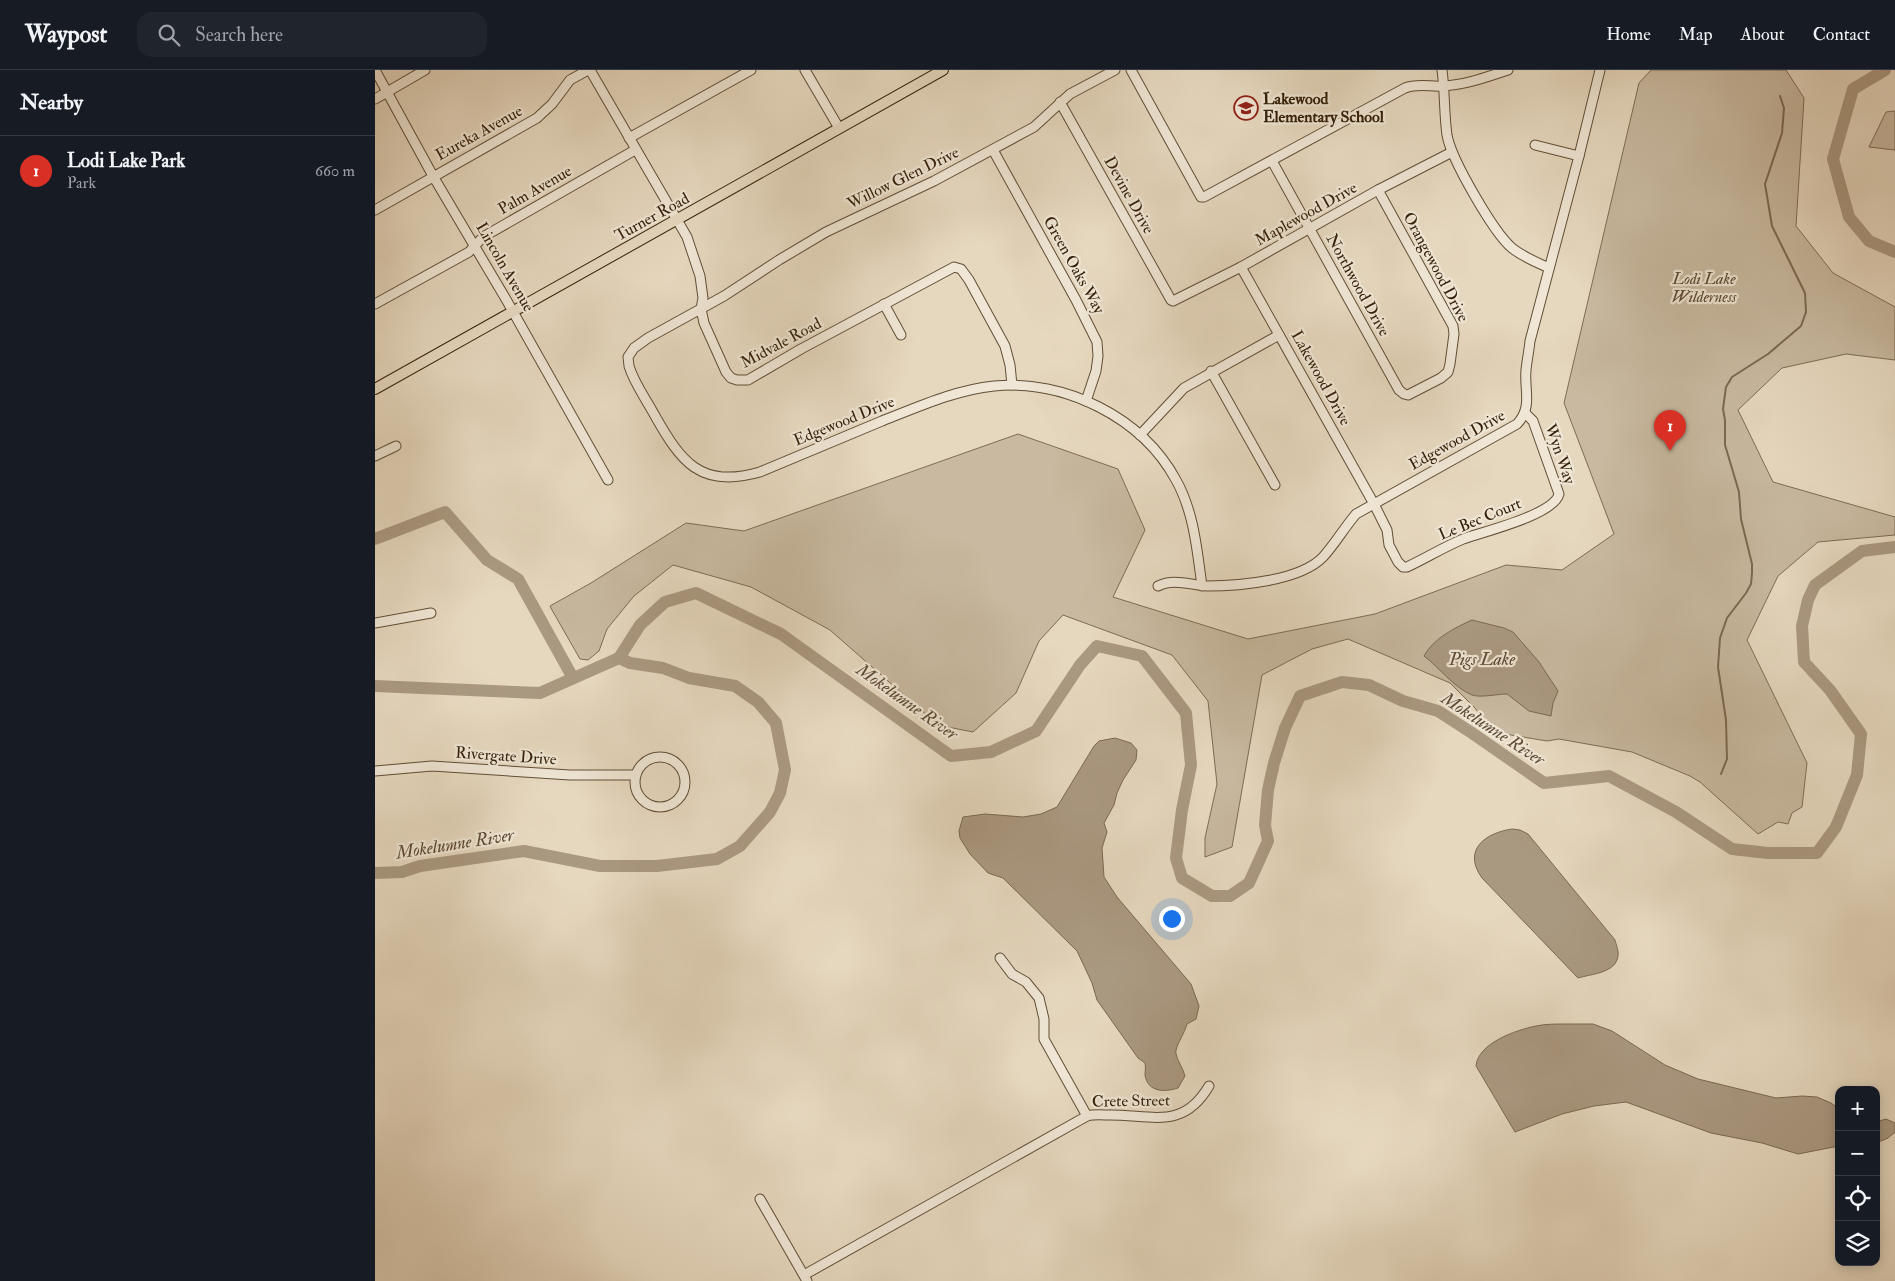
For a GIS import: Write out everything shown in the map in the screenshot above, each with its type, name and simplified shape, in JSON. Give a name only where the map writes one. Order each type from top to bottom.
[{"type":"main road","name":"Turner Road","points":[[375,389],[943,70]]},
{"type":"street","name":"Lincoln Avenue","points":[[375,70],[433,176],[513,311],[608,480]]},
{"type":"street","points":[[375,99],[425,70]]},
{"type":"street","points":[[589,70],[687,238],[700,276],[703,298],[701,309]]},
{"type":"street","name":"Eureka Avenue","points":[[375,210],[537,118],[549,109],[570,80],[589,70]]},
{"type":"street","points":[[629,138],[751,70]]},
{"type":"street","points":[[805,70],[839,128]]},
{"type":"street","name":"Willow Glen Drive","points":[[701,309],[826,232],[934,181],[1034,127],[1071,94],[1115,70]]},
{"type":"street","points":[[1131,70],[1201,197],[1273,161],[1405,88],[1419,84],[1444,86],[1465,83],[1508,70]]},
{"type":"street","points":[[1442,70],[1447,137],[1452,152],[1503,239],[1527,258],[1549,268]]},
{"type":"street","name":"Edgewood Drive","points":[[1158,586],[1173,581],[1202,586],[1224,586],[1288,576],[1300,572],[1312,566],[1323,556],[1356,514],[1517,424],[1525,414],[1527,407],[1526,369],[1530,341],[1600,70]]},
{"type":"street","name":"Devine Drive","points":[[1060,102],[1173,302]]},
{"type":"street","points":[[1535,145],[1579,156]]},
{"type":"street","name":"Palm Avenue","points":[[375,304],[469,252],[483,237],[635,150]]},
{"type":"street","name":"Green Oaks Way","points":[[993,150],[1076,300],[1097,342],[1096,371],[1086,401]]},
{"type":"street","name":"Maplewood Drive","points":[[1173,302],[1241,267],[1378,190],[1452,152]]},
{"type":"street","name":"Northwood Drive","points":[[1273,161],[1399,390],[1406,396]]},
{"type":"street","name":"Orangewood Drive","points":[[1378,190],[1453,326],[1454,334],[1450,364],[1447,372],[1441,378],[1406,396]]},
{"type":"street","name":"Lakewood Drive","points":[[1241,267],[1373,504]]},
{"type":"street","name":"Midvale Road","points":[[701,309],[704,323],[726,372],[731,378],[742,381],[748,380],[949,268],[961,269],[969,280],[1008,354],[1011,385]]},
{"type":"street","points":[[884,304],[901,335]]},
{"type":"street","name":"Edgewood Drive","points":[[701,309],[648,338],[634,348],[628,358],[629,366],[669,440],[689,465],[715,476],[745,476],[760,472],[926,404],[974,390],[1011,385],[1035,387],[1058,392],[1086,401],[1111,414],[1140,435],[1164,460],[1177,481],[1187,505],[1197,542],[1202,586]]},
{"type":"street","points":[[1140,435],[1184,388],[1211,371],[1279,335]]},
{"type":"street","points":[[1211,371],[1275,485]]},
{"type":"street","name":"Wyn Way","points":[[1525,414],[1533,421],[1559,494],[1558,498],[1551,504]]},
{"type":"street","points":[[375,456],[395,446]]},
{"type":"street","name":"Le Bec Court","points":[[1373,504],[1387,530],[1389,545],[1398,562],[1403,567],[1407,567],[1462,540],[1509,525],[1551,504]]},
{"type":"street","points":[[375,623],[431,613]]},
{"type":"street","points":[[661,757],[670,759],[677,764],[683,772],[685,780],[678,798],[671,804],[662,807],[651,805],[643,800],[637,792],[636,775],[644,762],[652,758],[661,757]]},
{"type":"street","name":"Rivergate Drive","points":[[375,771],[431,766],[570,775],[636,775]]},
{"type":"street","points":[[1000,958],[1012,974],[1026,982],[1039,998],[1044,1018],[1044,1039],[1087,1116]]},
{"type":"street","name":"Crete Street","points":[[805,1278],[1087,1116],[1124,1115],[1166,1118],[1179,1115],[1192,1107],[1209,1086]]},
{"type":"street","points":[[760,1199],[805,1278]]},
{"type":"green space","name":"Lodi Lake Wilderness","points":[[1651,70],[1786,70],[1804,98],[1796,226],[1833,273],[1895,307],[1895,360],[1846,354],[1782,368],[1738,410],[1773,482],[1895,517],[1895,535],[1818,542],[1778,576],[1747,640],[1807,763],[1802,807],[1792,813],[1788,824],[1778,822],[1758,834],[1700,782],[1632,752],[1559,739],[1547,741],[1499,733],[1496,730],[1490,729],[1475,708],[1450,683],[1348,639],[1312,649],[1262,675],[1232,847],[1205,857],[1205,838],[1217,784],[1208,701],[1172,655],[1063,615],[1039,641],[1016,693],[973,732],[938,725],[830,630],[751,587],[673,565],[634,596],[607,629],[599,651],[588,660],[580,659],[550,606],[591,583],[686,523],[744,531],[1018,434],[1118,469],[1145,530],[1113,597],[1248,639],[1375,614],[1506,565],[1562,570],[1614,534],[1564,403],[1639,83]]},
{"type":"green space","points":[[1895,111],[1895,150],[1869,147],[1886,112]]},
{"type":"water","name":"Pigs Lake","points":[[1472,620],[1513,632],[1539,662],[1558,691],[1553,703],[1551,716],[1529,711],[1507,694],[1476,696],[1465,692],[1424,656],[1438,639],[1451,630]]},
{"type":"water","points":[[1115,738],[1131,743],[1137,750],[1136,760],[1123,780],[1114,805],[1104,823],[1107,832],[1102,848],[1104,877],[1117,897],[1191,984],[1199,1006],[1196,1019],[1187,1024],[1176,1051],[1185,1076],[1178,1088],[1168,1090],[1153,1088],[1147,1081],[1145,1063],[1138,1058],[1097,1000],[1092,983],[1077,951],[1003,878],[988,873],[970,854],[960,838],[959,831],[963,817],[985,814],[1023,817],[1041,814],[1057,807],[1094,746],[1099,741]]},
{"type":"water","points":[[1512,829],[1528,834],[1615,940],[1618,954],[1613,966],[1602,972],[1578,978],[1482,878],[1476,868],[1474,859],[1479,844],[1493,834]]},
{"type":"water","points":[[1593,1024],[1612,1031],[1665,1065],[1698,1079],[1776,1098],[1817,1097],[1831,1103],[1835,1106],[1835,1147],[1798,1154],[1762,1143],[1711,1133],[1626,1102],[1594,1106],[1562,1114],[1515,1132],[1476,1066],[1478,1058],[1491,1044],[1509,1034],[1539,1025]]},
{"type":"water","points":[[1886,1119],[1895,1123],[1895,1132],[1880,1141],[1880,1131],[1880,1121]]},
{"type":"waterway","name":"Mokelumne River","points":[[1885,70],[1853,89],[1833,159],[1849,217],[1869,241],[1895,252]]},
{"type":"waterway","points":[[1721,774],[1727,759],[1726,720],[1718,667],[1720,638],[1727,618],[1751,584],[1752,573],[1752,564],[1741,519],[1739,492],[1725,445],[1723,409],[1726,387],[1732,377],[1768,354],[1801,326],[1806,312],[1805,293],[1772,226],[1765,184],[1782,133],[1784,108],[1780,96]]},
{"type":"waterway","points":[[375,539],[445,512],[487,560],[518,579],[573,678]]},
{"type":"waterway","name":"Mokelumne River","points":[[375,873],[402,872],[420,866],[524,851],[600,866],[657,866],[717,859],[740,846],[770,812],[780,793],[785,770],[776,723],[758,702],[735,686],[689,678],[663,668],[630,663],[619,658],[640,625],[665,602],[696,593],[781,634],[951,756],[991,752],[1036,731],[1080,665],[1097,646],[1142,656],[1186,713],[1191,765],[1182,810],[1176,858],[1182,878],[1212,896],[1230,896],[1249,883],[1268,841],[1265,825],[1268,790],[1285,728],[1300,696],[1342,682],[1369,685],[1403,701],[1438,711],[1544,783],[1609,776],[1676,812],[1732,849],[1768,853],[1817,853],[1836,827],[1857,775],[1861,734],[1830,690],[1804,662],[1802,626],[1808,600],[1815,585],[1862,551],[1895,547]]},
{"type":"waterway","points":[[375,686],[540,693],[619,658]]},
{"type":"place","name":"Lakewood Elementary School","points":[[1246,108]]},
{"type":"place","name":"Lodi Lake Park","points":[[1670,451]]}]
